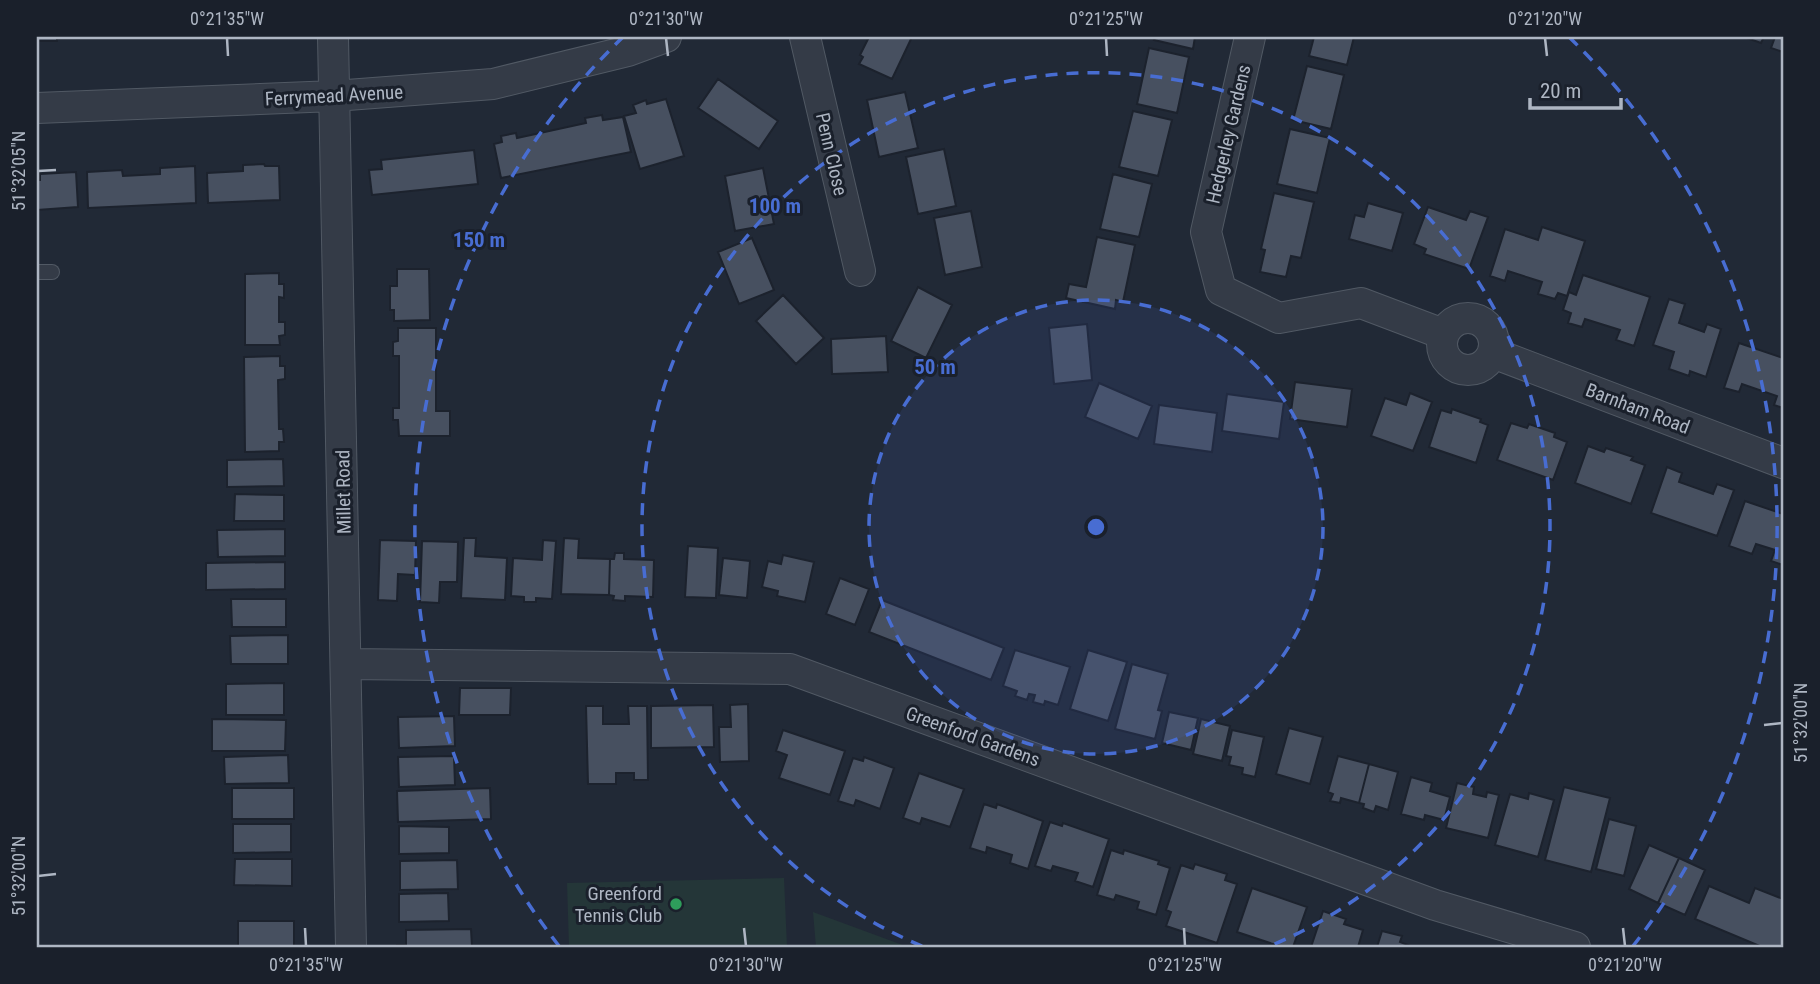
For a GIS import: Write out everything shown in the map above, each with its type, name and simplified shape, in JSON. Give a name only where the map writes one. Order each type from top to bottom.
[{"type":"street","name":"Millet Road","points":[[333,37],[351,947]]},
{"type":"street","name":"Ferrymead Avenue","points":[[37,108],[334,96],[493,84],[628,51],[666,37]]},
{"type":"street","name":"Penn Close","points":[[804,37],[860,271]]},
{"type":"street","name":"Hedgerley Gardens","points":[[1206,232],[1250,37]]},
{"type":"street","name":"Barnham Road","points":[[1206,232],[1222,290],[1279,317],[1361,303],[1443,334],[1455,321],[1473,318],[1481,321],[1493,335],[1493,353],[1783,463]]},
{"type":"street","name":"Greenford Gardens","points":[[347,664],[790,669],[1436,905],[1575,947]]},
{"type":"lane","points":[[37,272],[52,272]]},
{"type":"shaded area","name":"Greenford Tennis Club","points":[[784,878],[787,947],[569,947],[567,883]]},
{"type":"shaded area","points":[[813,912],[908,947],[816,947]]},
{"type":"building","points":[[37,37],[57,37],[57,41],[37,41]]},
{"type":"building","points":[[79,37],[167,37],[79,38]]},
{"type":"building","points":[[869,37],[912,37],[892,79],[859,64],[863,57],[860,55]]},
{"type":"building","points":[[1155,37],[1195,37],[1193,49],[1154,40]]},
{"type":"building","points":[[1314,37],[1354,37],[1347,65],[1309,56]]},
{"type":"building","points":[[1744,37],[1764,37],[1761,43]]},
{"type":"building","points":[[1775,37],[1783,37],[1783,52],[1771,48]]},
{"type":"building","points":[[1149,48],[1189,57],[1177,113],[1137,104]]},
{"type":"building","points":[[1307,66],[1344,75],[1331,129],[1293,120]]},
{"type":"building","points":[[718,79],[778,121],[759,149],[698,108]]},
{"type":"building","points":[[905,92],[918,148],[879,157],[867,100]]},
{"type":"building","points":[[666,99],[684,156],[640,169],[624,116],[636,113],[633,105],[646,100],[647,104]]},
{"type":"building","points":[[1133,111],[1172,120],[1158,176],[1119,167]]},
{"type":"building","points":[[602,115],[603,120],[623,117],[631,152],[501,178],[494,144],[502,142],[501,136],[516,133],[517,138],[586,123],[585,118]]},
{"type":"building","points":[[1290,129],[1330,138],[1317,193],[1277,184]]},
{"type":"building","points":[[944,149],[956,206],[918,214],[906,157]]},
{"type":"building","points":[[474,150],[478,184],[372,195],[369,170],[382,169],[381,160]]},
{"type":"building","points":[[243,165],[279,166],[280,200],[208,203],[207,173],[243,171]]},
{"type":"building","points":[[195,166],[196,203],[88,208],[87,172],[122,170],[123,176],[160,174],[160,168]]},
{"type":"building","points":[[763,168],[774,224],[735,231],[725,176]]},
{"type":"building","points":[[76,172],[78,207],[37,210],[37,180],[40,180],[40,174]]},
{"type":"building","points":[[1113,174],[1152,184],[1139,237],[1100,229]]},
{"type":"building","points":[[1274,193],[1314,202],[1301,258],[1291,256],[1286,277],[1260,272],[1265,250],[1261,249]]},
{"type":"building","points":[[1368,203],[1403,213],[1392,251],[1349,239],[1355,215],[1364,217]]},
{"type":"building","points":[[1428,207],[1466,220],[1470,211],[1488,217],[1469,269],[1424,254],[1426,249],[1414,244]]},
{"type":"building","points":[[971,211],[982,267],[945,275],[934,218]]},
{"type":"building","points":[[1542,227],[1585,241],[1567,296],[1558,293],[1555,299],[1538,294],[1542,282],[1508,271],[1505,281],[1490,276],[1505,229],[1538,240]]},
{"type":"building","points":[[1097,237],[1135,245],[1123,302],[1116,300],[1115,309],[1066,298],[1069,284],[1086,287]]},
{"type":"building","points":[[752,238],[774,290],[739,304],[718,252]]},
{"type":"building","points":[[397,269],[429,269],[430,320],[394,321],[394,310],[390,310],[390,286],[397,286]]},
{"type":"building","points":[[279,273],[279,284],[284,284],[284,298],[279,297],[279,322],[285,322],[285,335],[279,336],[280,345],[245,345],[245,274]]},
{"type":"building","points":[[1583,275],[1650,297],[1634,346],[1616,340],[1620,330],[1585,319],[1582,327],[1568,323],[1571,313],[1563,310],[1569,292],[1576,295]]},
{"type":"building","points":[[918,287],[952,305],[926,358],[891,341]]},
{"type":"building","points":[[783,295],[824,338],[796,364],[756,321]]},
{"type":"building","points":[[1669,299],[1685,304],[1679,323],[1704,332],[1707,324],[1721,329],[1706,377],[1690,371],[1689,376],[1669,369],[1674,352],[1653,345]]},
{"type":"building","points":[[1087,324],[1092,380],[1054,384],[1049,328]]},
{"type":"building","points":[[398,328],[436,328],[436,411],[450,411],[450,436],[399,436],[398,420],[393,420],[393,408],[399,408],[399,356],[393,356],[393,342],[398,341]]},
{"type":"building","points":[[886,336],[888,372],[832,374],[831,339]]},
{"type":"building","points":[[1739,343],[1783,358],[1783,408],[1774,405],[1777,396],[1742,384],[1739,392],[1724,388]]},
{"type":"building","points":[[280,356],[280,366],[285,366],[285,379],[278,380],[279,429],[283,429],[284,442],[279,442],[279,451],[245,452],[244,357]]},
{"type":"building","points":[[1295,382],[1352,389],[1347,427],[1290,419]]},
{"type":"building","points":[[1099,383],[1152,406],[1138,439],[1085,417]]},
{"type":"building","points":[[1410,393],[1432,402],[1413,451],[1371,436],[1385,398],[1406,405]]},
{"type":"building","points":[[1227,394],[1284,402],[1279,439],[1222,431]]},
{"type":"building","points":[[1159,405],[1217,413],[1212,452],[1154,444]]},
{"type":"building","points":[[1452,409],[1481,419],[1480,422],[1488,425],[1476,463],[1429,447],[1441,410],[1451,413]]},
{"type":"building","points":[[1511,423],[1527,428],[1529,424],[1555,433],[1554,437],[1567,442],[1553,480],[1497,460]]},
{"type":"building","points":[[1588,446],[1604,452],[1606,448],[1633,457],[1631,460],[1645,465],[1631,504],[1575,483]]},
{"type":"building","points":[[283,459],[284,486],[227,487],[227,460]]},
{"type":"building","points":[[1667,467],[1682,473],[1679,482],[1713,494],[1717,484],[1734,490],[1717,536],[1651,513]]},
{"type":"building","points":[[235,494],[284,495],[284,521],[234,521]]},
{"type":"building","points":[[1745,501],[1783,514],[1783,565],[1771,561],[1775,550],[1756,544],[1752,554],[1729,546]]},
{"type":"building","points":[[285,529],[285,556],[218,557],[217,530]]},
{"type":"building","points":[[464,538],[476,538],[475,556],[507,558],[505,600],[461,598]]},
{"type":"building","points":[[564,538],[579,539],[578,558],[610,559],[609,595],[561,594]]},
{"type":"building","points":[[380,540],[416,541],[415,575],[398,574],[397,601],[378,600]]},
{"type":"building","points":[[543,540],[556,541],[552,599],[536,598],[536,602],[524,602],[524,597],[511,596],[513,558],[542,560]]},
{"type":"building","points":[[422,541],[458,542],[457,582],[440,582],[439,603],[420,602]]},
{"type":"building","points":[[688,546],[718,548],[716,598],[685,597]]},
{"type":"building","points":[[615,553],[624,553],[624,559],[654,560],[653,597],[625,596],[625,601],[613,600],[614,596],[609,595],[610,559],[614,559]]},
{"type":"building","points":[[783,555],[814,562],[805,602],[777,596],[778,591],[762,587],[768,561],[781,564]]},
{"type":"building","points":[[723,558],[750,561],[747,598],[719,595]]},
{"type":"building","points":[[285,562],[285,589],[206,590],[206,563]]},
{"type":"building","points":[[840,578],[869,589],[855,625],[826,614]]},
{"type":"building","points":[[231,599],[286,599],[286,627],[232,627]]},
{"type":"building","points":[[882,600],[1004,648],[991,680],[869,632]]},
{"type":"building","points":[[288,635],[288,664],[231,664],[230,636]]},
{"type":"building","points":[[1015,650],[1070,667],[1058,705],[1045,701],[1044,705],[1033,702],[1035,695],[1029,694],[1027,700],[1015,696],[1017,691],[1003,686]]},
{"type":"building","points":[[1088,650],[1127,662],[1108,721],[1070,709]]},
{"type":"building","points":[[1132,664],[1168,674],[1158,710],[1162,711],[1155,739],[1115,729]]},
{"type":"building","points":[[284,683],[284,715],[226,715],[226,684]]},
{"type":"building","points":[[460,688],[511,688],[510,715],[459,715]]},
{"type":"building","points":[[748,704],[749,761],[720,762],[719,727],[731,727],[730,705]]},
{"type":"building","points":[[713,705],[714,747],[651,748],[651,706]]},
{"type":"building","points":[[586,706],[603,706],[603,724],[629,724],[628,706],[647,706],[648,780],[634,780],[634,773],[616,773],[616,784],[588,784]]},
{"type":"building","points":[[1169,712],[1198,718],[1191,750],[1162,743]]},
{"type":"building","points":[[454,716],[455,746],[399,748],[398,717]]},
{"type":"building","points":[[212,719],[286,720],[285,751],[212,751]]},
{"type":"building","points":[[1201,719],[1230,726],[1222,761],[1193,754]]},
{"type":"building","points":[[1289,728],[1323,737],[1310,784],[1276,774]]},
{"type":"building","points":[[783,730],[845,751],[830,795],[779,778],[787,755],[776,751]]},
{"type":"building","points":[[1232,730],[1264,737],[1255,777],[1242,774],[1243,768],[1229,765],[1231,757],[1226,756]]},
{"type":"building","points":[[288,755],[289,783],[225,784],[224,757]]},
{"type":"building","points":[[454,756],[455,785],[399,787],[398,757]]},
{"type":"building","points":[[1338,756],[1369,764],[1359,803],[1341,798],[1340,803],[1330,801],[1333,794],[1328,792]]},
{"type":"building","points":[[864,757],[894,768],[880,809],[856,800],[854,806],[838,801],[853,758],[863,761]]},
{"type":"building","points":[[1369,764],[1398,772],[1388,810],[1376,806],[1374,812],[1363,808],[1364,804],[1359,803]]},
{"type":"building","points":[[919,773],[964,789],[950,827],[922,818],[920,824],[903,818]]},
{"type":"building","points":[[1411,777],[1432,783],[1430,791],[1450,797],[1444,820],[1425,815],[1424,820],[1401,814]]},
{"type":"building","points":[[1457,783],[1474,787],[1473,794],[1486,797],[1487,792],[1499,795],[1488,838],[1446,828]]},
{"type":"building","points":[[1564,787],[1610,798],[1591,872],[1545,860]]},
{"type":"building","points":[[232,788],[294,788],[294,819],[232,819]]},
{"type":"building","points":[[490,788],[491,819],[398,822],[397,791]]},
{"type":"building","points":[[1529,793],[1554,800],[1538,857],[1495,845],[1510,794],[1528,799]]},
{"type":"building","points":[[984,804],[996,808],[997,804],[1043,821],[1028,869],[1010,863],[1012,855],[987,847],[986,853],[970,848]]},
{"type":"building","points":[[1609,819],[1636,826],[1624,876],[1596,869]]},
{"type":"building","points":[[1050,822],[1062,826],[1063,823],[1109,839],[1093,887],[1075,881],[1078,873],[1053,866],[1051,871],[1035,866]]},
{"type":"building","points":[[233,824],[291,824],[291,852],[233,853]]},
{"type":"building","points":[[399,826],[449,827],[449,853],[399,854]]},
{"type":"building","points":[[1649,845],[1679,858],[1658,903],[1629,889]]},
{"type":"building","points":[[1111,850],[1123,854],[1124,850],[1159,861],[1158,864],[1170,868],[1156,915],[1137,909],[1139,902],[1116,895],[1114,900],[1097,895]]},
{"type":"building","points":[[1679,858],[1705,870],[1685,915],[1658,903]]},
{"type":"building","points":[[235,859],[292,859],[292,886],[234,885]]},
{"type":"building","points":[[457,860],[458,889],[400,890],[400,861]]},
{"type":"building","points":[[1195,864],[1227,874],[1225,880],[1237,884],[1217,943],[1166,926],[1171,912],[1166,910],[1181,865],[1193,869]]},
{"type":"building","points":[[1709,886],[1749,903],[1755,888],[1783,899],[1783,947],[1762,947],[1695,919]]},
{"type":"building","points":[[1252,888],[1307,907],[1293,947],[1282,947],[1237,932]]},
{"type":"building","points":[[448,893],[449,921],[399,922],[399,894]]},
{"type":"building","points":[[1323,911],[1346,919],[1344,924],[1363,930],[1358,947],[1311,947]]},
{"type":"building","points":[[238,921],[294,921],[294,947],[238,947]]},
{"type":"building","points":[[471,929],[472,947],[397,947],[406,945],[406,930]]},
{"type":"building","points":[[1382,931],[1402,936],[1400,942],[1408,945],[1407,947],[1377,947]]},
{"type":"place","name":"Greenford Tennis Club","points":[[676,904]]}]
